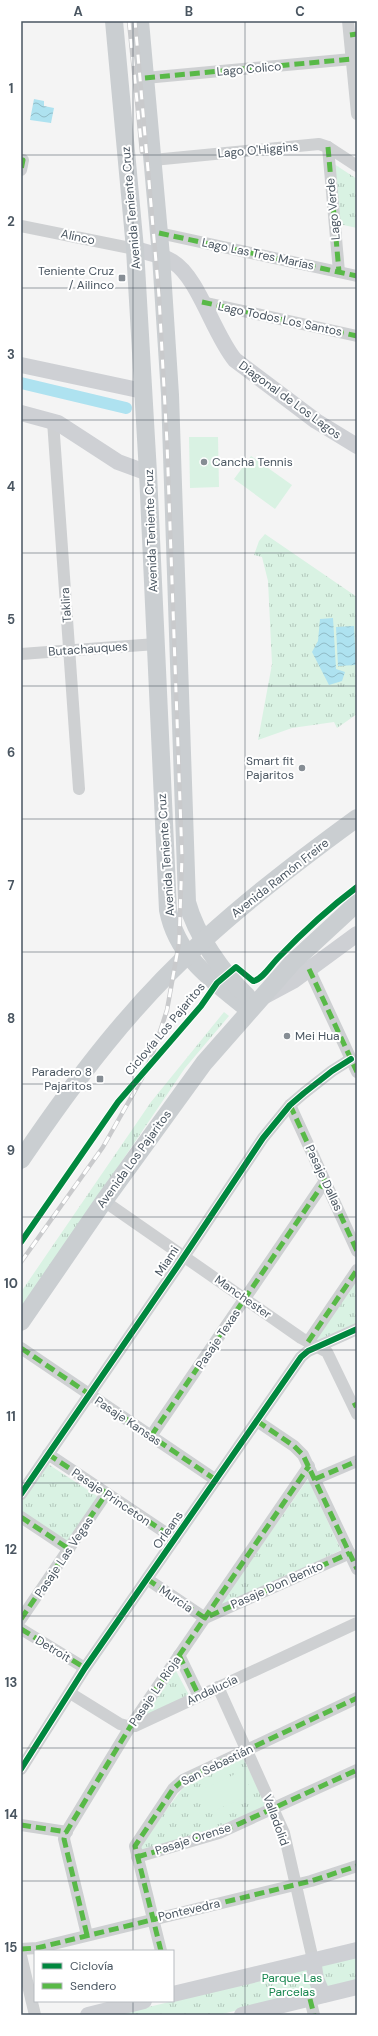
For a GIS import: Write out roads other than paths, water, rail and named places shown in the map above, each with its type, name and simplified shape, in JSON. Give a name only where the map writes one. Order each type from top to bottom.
[{"type":"main road","name":"Avenida Teniente Cruz","points":[[114,21],[135,249],[144,391],[168,910],[175,935],[188,956],[206,974],[252,1006]]},
{"type":"main road","name":"Avenida Teniente Cruz","points":[[140,21],[161,256],[171,415],[185,884],[190,912],[204,940],[252,1006]]},
{"type":"main road","name":"Avenida Ramón Freire","points":[[204,940],[273,882],[357,818]]},
{"type":"main road","name":"Avenida Los Pajaritos","points":[[21,1322],[104,1201],[189,1082],[252,1006],[292,963],[357,903]]},
{"type":"main road","points":[[22,1156],[109,1040],[153,991],[204,940]]},
{"type":"street","points":[[348,21],[353,34],[352,59],[357,107]]},
{"type":"street","name":"Lago Colico","points":[[145,78],[352,59]]},
{"type":"street","name":"Lago O'Higgins","points":[[153,160],[316,145],[328,147],[357,166]]},
{"type":"street","name":"Lago Verde","points":[[328,147],[339,272]]},
{"type":"street","points":[[21,160],[23,160],[21,170]]},
{"type":"street","name":"Alinco","points":[[21,226],[135,249]]},
{"type":"street","name":"Lago Las Tres Marías","points":[[159,233],[357,276]]},
{"type":"street","name":"Diagonal de Los Lagos","points":[[135,249],[161,256],[180,267],[202,302],[225,347],[235,360],[316,421],[357,446]]},
{"type":"street","name":"Lago Todos Los Santos","points":[[202,302],[357,336]]},
{"type":"street","points":[[21,365],[144,391]]},
{"type":"street","points":[[21,413],[52,421],[118,462],[148,473]]},
{"type":"street","name":"Taklira","points":[[52,421],[79,789]]},
{"type":"street","name":"Butachauques","points":[[21,654],[156,644]]},
{"type":"street","name":"Avenida Los Pajaritos","points":[[252,1006],[309,969],[357,934]]},
{"type":"street","points":[[309,969],[357,1072]]},
{"type":"street","name":"Miami","points":[[21,1494],[263,1138],[290,1105],[318,1082],[351,1059]]},
{"type":"street","name":"Pasaje Dallas","points":[[290,1105],[356,1246]]},
{"type":"street","name":"Pasaje Texas","points":[[151,1436],[325,1181]]},
{"type":"street","name":"Manchester","points":[[104,1201],[245,1299],[327,1352],[356,1408]]},
{"type":"street","points":[[313,1344],[357,1270]]},
{"type":"street","name":"Orleans","points":[[21,1770],[85,1668],[301,1357],[313,1344],[357,1329]]},
{"type":"street","name":"Pasaje Kansas","points":[[21,1348],[216,1480]]},
{"type":"street","points":[[257,1421],[299,1451],[309,1466],[357,1569]]},
{"type":"street","name":"Pasaje Princeton","points":[[48,1454],[175,1539]]},
{"type":"street","points":[[315,1479],[357,1461]]},
{"type":"street","name":"Pasaje La Rioja","points":[[67,1832],[130,1727],[309,1466]]},
{"type":"street","name":"Pasaje Las Vegas","points":[[21,1619],[106,1494]]},
{"type":"street","points":[[21,1517],[69,1549]]},
{"type":"street","name":"Pasaje Don Benito","points":[[205,1618],[350,1553]]},
{"type":"street","name":"Murcia","points":[[147,1579],[205,1618]]},
{"type":"street","name":"Andalucía","points":[[130,1727],[140,1725],[218,1687],[357,1623]]},
{"type":"street","name":"Detroit","points":[[21,1629],[85,1668]]},
{"type":"street","points":[[179,1655],[199,1696]]},
{"type":"street","name":"Valladolid","points":[[218,1687],[284,1833],[313,1960]]},
{"type":"street","points":[[70,1693],[120,1724],[130,1727]]},
{"type":"street","name":"San Sebastián","points":[[161,1950],[135,1846],[136,1841],[176,1786],[183,1780],[357,1698]]},
{"type":"street","name":"Pasaje Orense","points":[[137,1857],[212,1836],[357,1770]]},
{"type":"street","points":[[21,1825],[67,1832],[64,1839],[87,1935]]},
{"type":"street","name":"Pontevedra","points":[[21,1949],[36,1948],[296,1884],[357,1866]]},
{"type":"street","points":[[174,1994],[357,1950]]},
{"type":"street","points":[[21,1956],[35,2015]]},
{"type":"street","points":[[313,1960],[316,1979],[314,2015]]},
{"type":"street","points":[[242,2015],[357,1987]]},
{"type":"street","points":[[88,2015],[140,2002]]},
{"type":"water","points":[[34,99],[44,101],[44,106],[54,108],[51,123],[30,120]]},
{"type":"water","points":[[333,618],[336,669],[345,672],[342,681],[329,685],[312,652],[318,641],[320,619]]},
{"type":"water","points":[[354,626],[356,665],[338,666],[336,627]]},
{"type":"waterway","points":[[21,383],[126,408]]},
{"type":"railway","points":[[129,21],[142,152]]},
{"type":"railway","points":[[21,1262],[103,1147],[141,1080],[152,1056],[167,1010],[179,943],[182,857],[167,443],[159,296],[135,21]]},
{"type":"place","name":"Teniente Cruz / Ailinco","points":[[122,278]]},
{"type":"place","name":"Cancha Tennis","points":[[204,462]]},
{"type":"place","name":"Smart fit Pajaritos","points":[[302,768]]},
{"type":"place","name":"Mei Hua","points":[[287,1036]]},
{"type":"place","name":"Paradero 8 Pajaritos","points":[[100,1079]]},
{"type":"park label","name":"Parque Las Parcelas","points":[[292,1985]]}]
